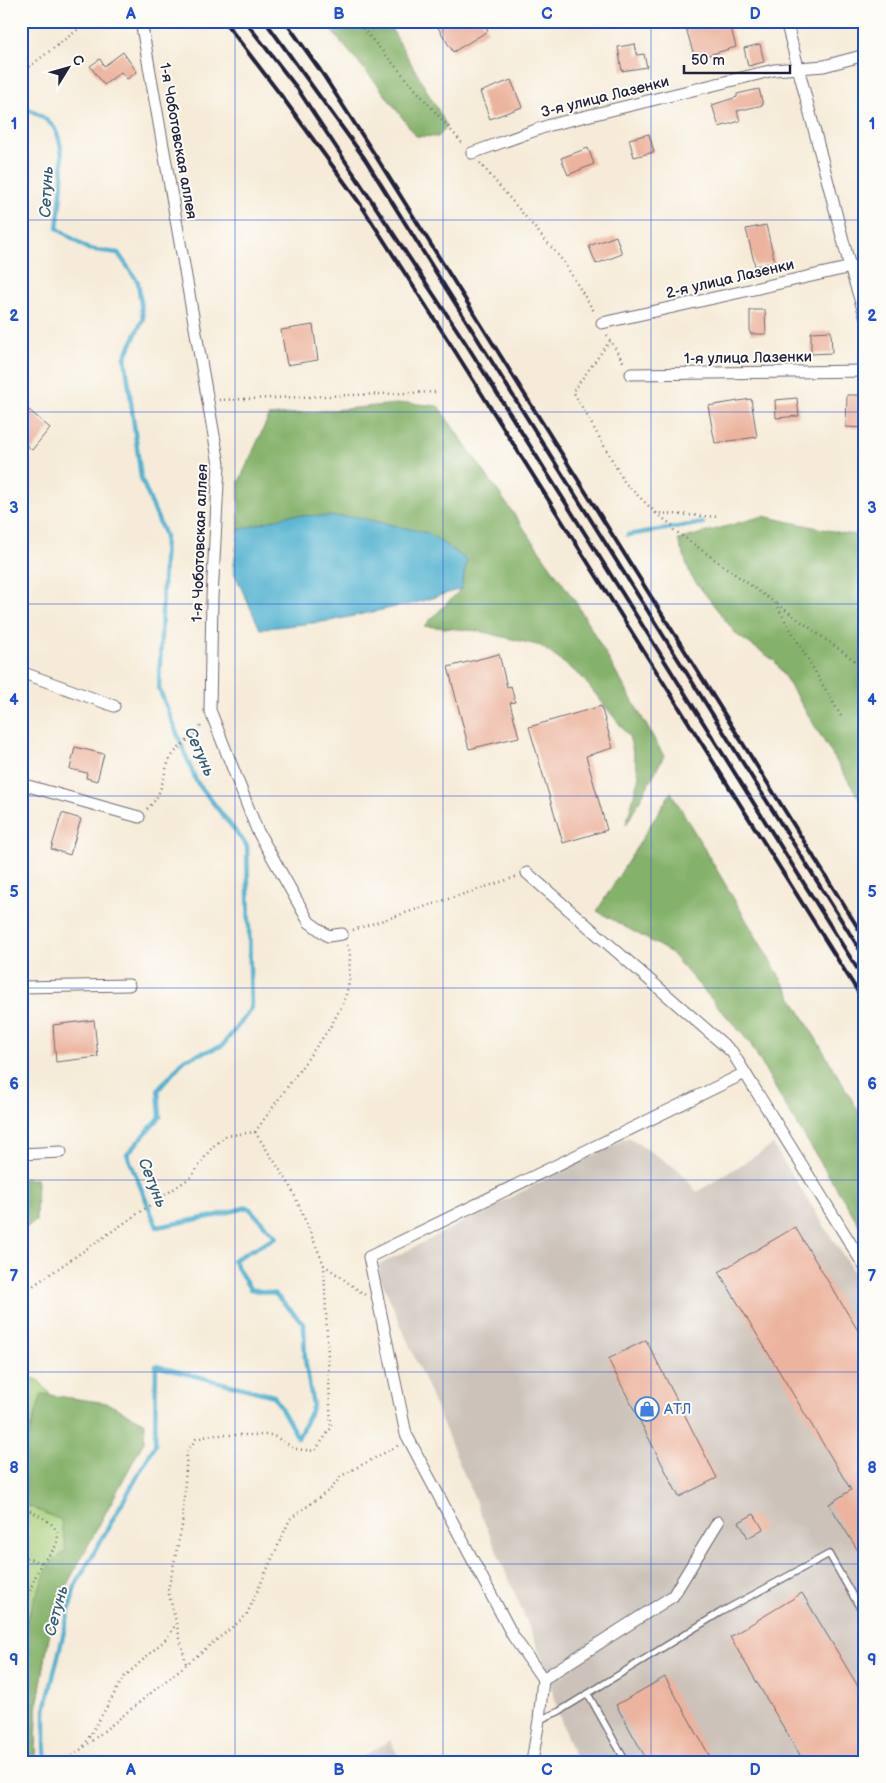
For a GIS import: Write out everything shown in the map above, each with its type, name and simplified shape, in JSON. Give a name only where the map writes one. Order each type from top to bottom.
[{"type":"street","name":"1-я Чоботовская аллея","points":[[141,21],[219,464],[212,598],[210,710],[257,830],[309,922],[328,936],[342,934]]},
{"type":"street","points":[[786,21],[800,68],[850,267],[865,315]]},
{"type":"street","name":"3-я улица Лазенки","points":[[472,153],[550,125],[774,70],[824,66],[865,55]]},
{"type":"street","name":"2-я улица Лазенки","points":[[602,323],[865,264]]},
{"type":"street","name":"1-я улица Лазенки","points":[[631,374],[865,371]]},
{"type":"street","points":[[21,672],[114,706]]},
{"type":"street","points":[[21,784],[139,817]]},
{"type":"street","points":[[527,873],[732,1052],[865,1267]]},
{"type":"street","points":[[21,987],[129,985]]},
{"type":"street","points":[[532,1762],[543,1679],[513,1636],[409,1439],[369,1257],[745,1073]]},
{"type":"street","points":[[21,1154],[61,1152]]},
{"type":"street","points":[[543,1679],[673,1596],[718,1522]]},
{"type":"lane","points":[[539,1720],[558,1712],[720,1612],[829,1554],[865,1617]]},
{"type":"lane","points":[[588,1694],[626,1762]]},
{"type":"path","points":[[21,73],[89,21]]},
{"type":"path","points":[[356,21],[563,260],[602,323],[610,342],[631,374]]},
{"type":"path","points":[[610,342],[573,391],[625,483],[674,528],[865,668]]},
{"type":"path","points":[[208,400],[435,392]]},
{"type":"path","points":[[656,512],[718,517]]},
{"type":"path","points":[[775,603],[841,716]]},
{"type":"path","points":[[139,817],[157,800],[171,758],[197,733]]},
{"type":"path","points":[[21,1294],[191,1176],[212,1146],[226,1136],[255,1132],[344,1004],[349,984],[350,952],[342,934],[527,873]]},
{"type":"path","points":[[186,1663],[168,1590],[182,1526],[188,1452],[196,1439],[212,1434],[272,1435],[296,1449],[315,1451],[330,1428],[324,1265],[291,1187],[255,1132]]},
{"type":"path","points":[[324,1265],[380,1306]]},
{"type":"path","points":[[43,1762],[68,1758],[84,1747],[124,1717],[186,1663],[246,1616],[290,1519],[332,1488],[341,1476],[409,1439]]},
{"type":"path","points":[[21,1506],[50,1521],[56,1529],[57,1540],[54,1551],[41,1563],[21,1612]]},
{"type":"path","points":[[21,1556],[41,1563]]},
{"type":"path","points":[[84,1747],[124,1677],[167,1638],[177,1623]]},
{"type":"shaded area","points":[[628,1137],[680,1171],[697,1192],[773,1145],[865,1290],[865,1762],[576,1762],[558,1712],[545,1665],[380,1276],[379,1265]]},
{"type":"shaded area","points":[[390,1740],[401,1762],[354,1762]]},
{"type":"green space","points":[[323,21],[387,21],[447,126],[438,137],[416,136],[377,84]]},
{"type":"green space","points":[[408,403],[438,406],[577,604],[664,756],[626,825],[639,776],[629,736],[581,676],[541,646],[479,631],[424,626],[461,589],[466,560],[239,530],[239,482],[269,416]]},
{"type":"green space","points":[[763,516],[846,534],[865,535],[865,808],[775,661],[737,635],[691,576],[678,540]]},
{"type":"green space","points":[[671,792],[865,1122],[865,1234],[785,1105],[750,1043],[670,952],[597,911]]},
{"type":"green space","points":[[21,1179],[37,1179],[36,1221],[21,1231]]},
{"type":"green space","points":[[21,1375],[38,1380],[118,1472],[54,1609],[37,1706],[36,1762],[21,1762]]},
{"type":"green space","points":[[42,1394],[107,1403],[145,1423],[144,1441],[54,1609],[37,1706],[36,1753],[21,1756],[24,1626],[49,1565],[66,1550],[61,1520],[21,1503],[21,1457]]},
{"type":"water","points":[[290,515],[355,517],[428,533],[467,560],[461,589],[415,603],[330,621],[260,629],[233,570],[239,530]]},
{"type":"building","points":[[434,21],[482,21],[488,31],[453,52]]},
{"type":"building","points":[[684,21],[729,21],[736,47],[695,59]]},
{"type":"building","points":[[635,44],[637,55],[644,54],[647,67],[622,71],[618,47]]},
{"type":"building","points":[[760,44],[764,62],[748,66],[744,48]]},
{"type":"building","points":[[123,52],[137,72],[127,79],[121,72],[104,85],[90,66],[100,59],[104,66]]},
{"type":"building","points":[[511,80],[522,107],[490,119],[480,92]]},
{"type":"building","points":[[759,89],[763,105],[737,111],[740,121],[719,127],[712,105],[737,97],[737,94]]},
{"type":"building","points":[[649,134],[654,152],[634,157],[629,139]]},
{"type":"building","points":[[588,148],[594,164],[568,175],[561,158]]},
{"type":"building","points":[[766,225],[775,262],[755,266],[746,229]]},
{"type":"building","points":[[616,236],[622,254],[596,264],[589,246]]},
{"type":"building","points":[[750,310],[765,310],[766,334],[750,334]]},
{"type":"building","points":[[313,325],[318,360],[287,365],[281,330]]},
{"type":"building","points":[[831,331],[832,353],[811,354],[811,332]]},
{"type":"building","points":[[847,395],[865,395],[865,428],[846,427]]},
{"type":"building","points":[[797,398],[799,416],[776,418],[775,400]]},
{"type":"building","points":[[751,399],[757,437],[715,443],[708,406]]},
{"type":"building","points":[[29,410],[50,428],[32,450],[21,440],[21,419]]},
{"type":"building","points":[[499,654],[507,687],[511,686],[515,702],[510,703],[519,737],[469,749],[448,667]]},
{"type":"building","points":[[601,706],[613,748],[586,756],[607,830],[563,843],[529,727]]},
{"type":"building","points":[[75,747],[104,754],[97,781],[86,778],[87,773],[70,769]]},
{"type":"building","points":[[62,813],[81,819],[70,855],[51,849]]},
{"type":"building","points":[[94,1020],[98,1057],[56,1062],[53,1025]]},
{"type":"building","points":[[795,1227],[865,1342],[865,1562],[829,1504],[851,1490],[719,1272]]},
{"type":"building","points":[[646,1340],[717,1478],[679,1497],[608,1359]]},
{"type":"building","points":[[754,1514],[763,1529],[748,1538],[739,1522]]},
{"type":"building","points":[[802,1593],[865,1698],[865,1762],[804,1762],[730,1637]]},
{"type":"building","points":[[665,1677],[713,1762],[648,1762],[616,1705]]},
{"type":"waterway","name":"Сетунь","points":[[21,105],[48,121],[57,133],[62,159],[57,228],[88,249],[118,253],[138,282],[143,319],[125,357],[141,478],[165,536],[159,688],[196,781],[247,846],[251,1009],[222,1046],[185,1059],[158,1090],[160,1117],[127,1154],[157,1227],[248,1207],[276,1237],[233,1260],[250,1289],[275,1294],[304,1324],[305,1359],[313,1406],[298,1438],[274,1396],[156,1366],[155,1445],[75,1586],[45,1710],[45,1762]]},
{"type":"waterway","points":[[628,535],[703,523]]},
{"type":"railway","points":[[224,21],[361,205],[865,1003]]},
{"type":"railway","points":[[245,21],[297,88],[465,342],[865,981]]},
{"type":"railway","points":[[265,21],[365,159],[865,958]]},
{"type":"railway","points":[[285,21],[320,70],[375,155],[865,939]]},
{"type":"place","name":"АТЛ","points":[[647,1409]]}]
